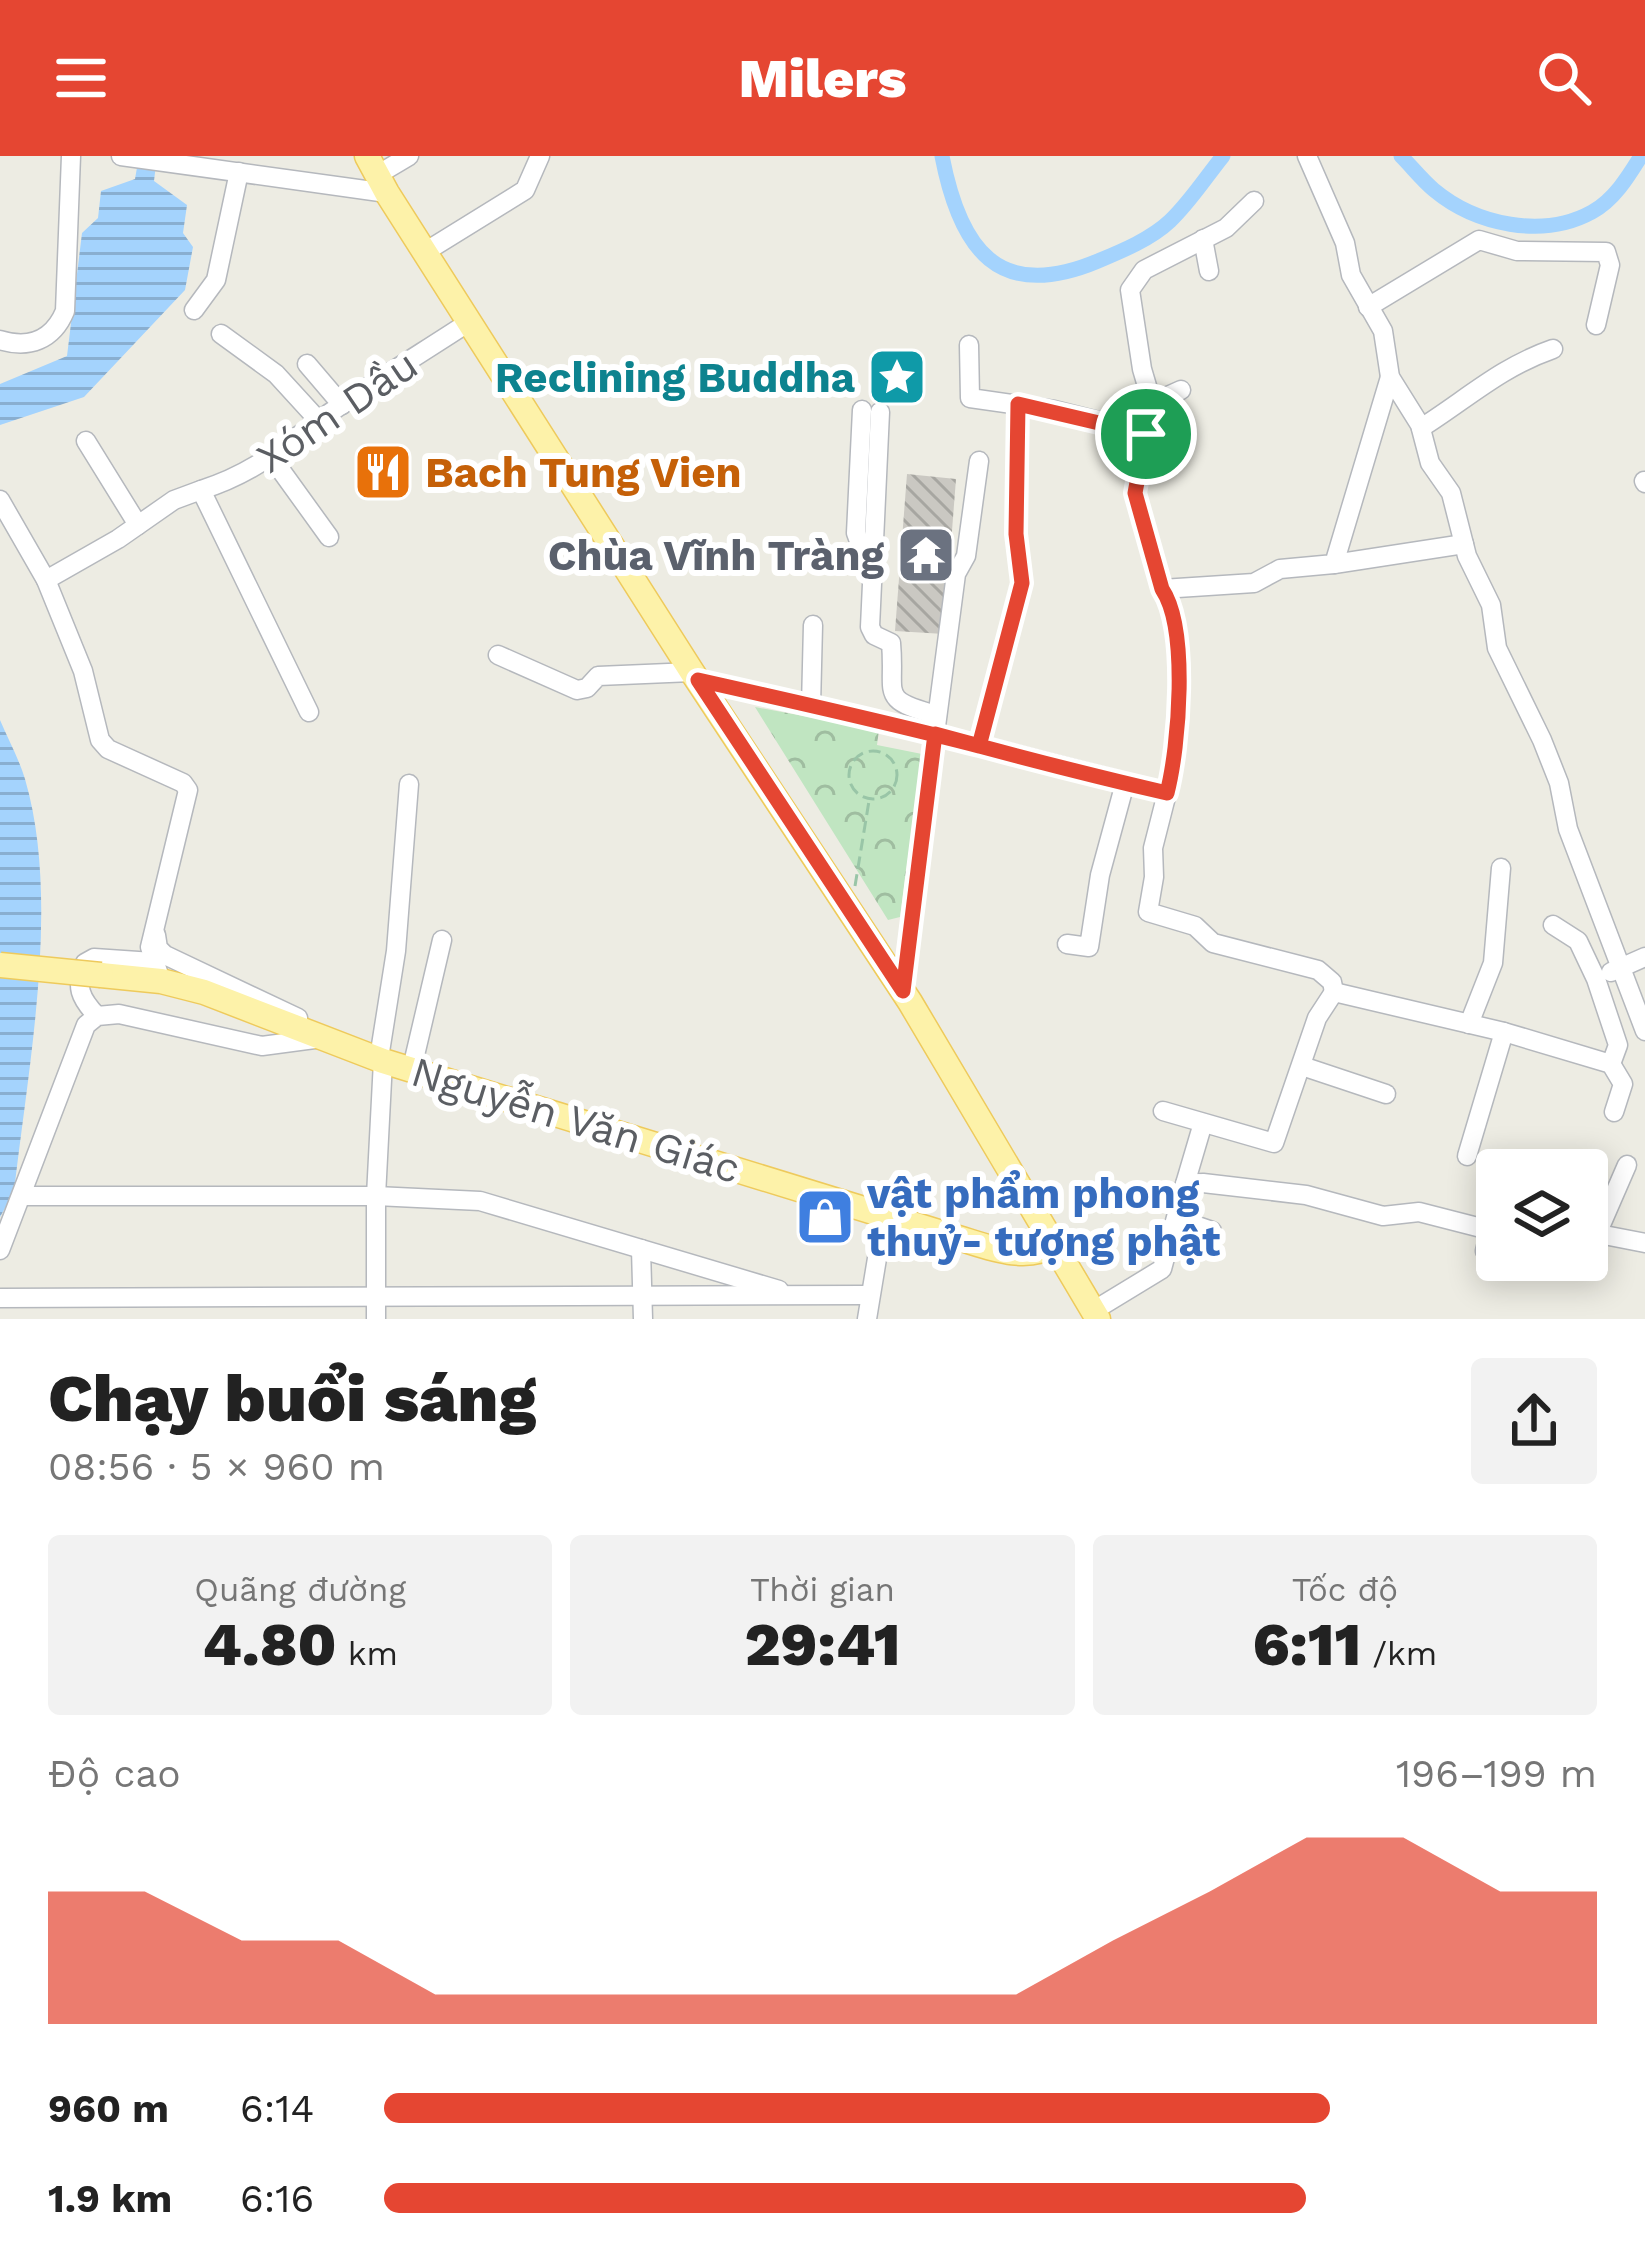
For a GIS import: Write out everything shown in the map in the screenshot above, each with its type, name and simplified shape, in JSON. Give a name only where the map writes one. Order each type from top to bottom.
[{"type":"main road","points":[[377,175],[695,676],[903,991],[1095,1315]]},
{"type":"main road","name":"Nguyễn Văn Giác","points":[[0,965],[101,975],[157,971],[381,1060],[884,1216],[1025,1255],[1040,1254],[1054,1245]]},
{"type":"street","points":[[0,340],[31,344],[59,326],[65,311],[71,156]]},
{"type":"street","points":[[122,156],[239,172],[377,175],[409,156]]},
{"type":"street","points":[[424,252],[525,190],[540,156]]},
{"type":"street","points":[[1307,156],[1345,243],[1351,275],[1388,345],[1390,377],[1334,564]]},
{"type":"street","points":[[194,310],[216,280],[239,172]]},
{"type":"street","points":[[1163,1111],[1274,1143],[1317,1018],[1334,992],[1332,982],[1318,970],[1213,943],[1195,926],[1148,912],[1153,848],[1175,734],[1176,640],[1169,599],[1162,589],[1135,493],[1152,403],[1130,290],[1144,270],[1226,227],[1254,201]]},
{"type":"street","points":[[1203,239],[1209,271]]},
{"type":"street","points":[[1368,307],[1479,240],[1517,251],[1606,252],[1610,265],[1595,325]]},
{"type":"street","name":"Xóm Dầu","points":[[46,580],[174,500],[237,479],[272,458],[342,405],[469,322]]},
{"type":"street","points":[[221,334],[276,374],[319,421]]},
{"type":"street","points":[[969,345],[968,395],[1146,434]]},
{"type":"street","points":[[1421,428],[1483,389],[1490,378],[1508,367],[1553,349]]},
{"type":"street","points":[[307,364],[342,405]]},
{"type":"street","points":[[1390,377],[1421,428],[1430,464],[1451,493],[1464,544],[1491,605],[1497,647],[1542,740],[1568,829],[1645,1031]]},
{"type":"street","points":[[1152,403],[1180,390]]},
{"type":"street","points":[[979,746],[1022,583],[1016,534],[1018,404]]},
{"type":"street","points":[[871,411],[856,533],[873,555],[870,628],[891,643],[889,690],[902,706],[979,746],[1167,793]]},
{"type":"street","points":[[86,441],[138,525]]},
{"type":"street","points":[[272,458],[329,537]]},
{"type":"street","points":[[903,991],[956,574],[966,556],[979,461]]},
{"type":"street","points":[[201,490],[309,712]]},
{"type":"street","points":[[0,500],[46,580],[83,670],[100,740],[108,749],[183,783],[188,790],[149,946],[157,971],[94,958],[85,963],[79,987],[97,1016]]},
{"type":"street","points":[[1162,589],[1254,583],[1280,569],[1464,544]]},
{"type":"street","points":[[811,706],[813,625]]},
{"type":"street","points":[[498,656],[577,690],[587,688],[598,676],[695,676],[811,706],[936,725]]},
{"type":"street","points":[[1067,944],[1089,947],[1100,875],[1125,783]]},
{"type":"street","points":[[376,1319],[381,1060],[396,951],[409,784]]},
{"type":"street","points":[[1469,1024],[1493,963],[1501,868]]},
{"type":"street","points":[[154,921],[158,948],[165,955],[233,984],[326,1038]]},
{"type":"street","points":[[1553,926],[1578,941],[1596,979],[1618,1045],[1611,1064]]},
{"type":"street","points":[[412,1068],[442,940]]},
{"type":"street","points":[[1596,979],[1645,956]]},
{"type":"street","points":[[1334,992],[1504,1032],[1611,1064],[1623,1084],[1615,1112]]},
{"type":"street","points":[[0,1250],[86,1025],[97,1016],[119,1014],[262,1046],[326,1038]]},
{"type":"street","points":[[1467,1156],[1504,1032]]},
{"type":"street","points":[[1301,1066],[1386,1094]]},
{"type":"street","points":[[1095,1315],[1162,1269],[1194,1184],[1202,1123]]},
{"type":"street","points":[[1608,1212],[1627,1165]]},
{"type":"street","points":[[1194,1184],[1306,1195],[1383,1216],[1418,1212],[1476,1226]]},
{"type":"street","points":[[23,1196],[376,1196],[480,1201],[798,1295]]},
{"type":"street","points":[[867,1319],[884,1216]]},
{"type":"street","points":[[1177,1219],[1212,1231]]},
{"type":"street","points":[[1608,1236],[1645,1244]]},
{"type":"street","points":[[641,1249],[643,1319]]},
{"type":"street","points":[[0,1298],[868,1295]]},
{"type":"path","points":[[876,751],[890,757],[898,778],[891,792],[869,799],[855,791],[849,776],[854,760],[876,751]]},
{"type":"path","points":[[850,916],[869,799]]},
{"type":"green space","points":[[755,707],[879,730],[877,745],[922,754],[900,917],[888,920]]},
{"type":"water","points":[[139,156],[157,156],[154,181],[187,205],[183,233],[193,247],[185,290],[84,397],[0,425],[0,384],[67,356],[82,233],[98,218],[101,191],[135,179]]},
{"type":"water","points":[[0,720],[23,772],[35,827],[41,931],[14,1192],[0,1217]]},
{"type":"building","name":"Chùa Vĩnh Tràng","points":[[907,474],[956,479],[944,634],[895,631]]},
{"type":"waterway","points":[[942,156],[960,218],[973,241],[1009,271],[1034,275],[1098,261],[1154,233],[1184,206],[1223,156]]},
{"type":"waterway","points":[[1401,156],[1451,202],[1490,219],[1532,226],[1573,220],[1600,207],[1641,156]]},
{"type":"place","name":"Reclining Buddha","points":[[897,377]]},
{"type":"place","name":"Bach Tung Vien","points":[[383,472]]},
{"type":"place","name":"Chùa Vĩnh Tràng","points":[[926,555]]},
{"type":"place","name":"vật phẩm phong thuỷ- tượng phật","points":[[825,1217]]},
{"type":"route","points":[[1146,434],[1018,404],[1016,534],[1022,583],[979,746],[935,734],[698,680],[903,991],[935,734],[979,746],[1167,793],[1175,734],[1176,640],[1169,599],[1162,589],[1135,493],[1146,434]]}]
